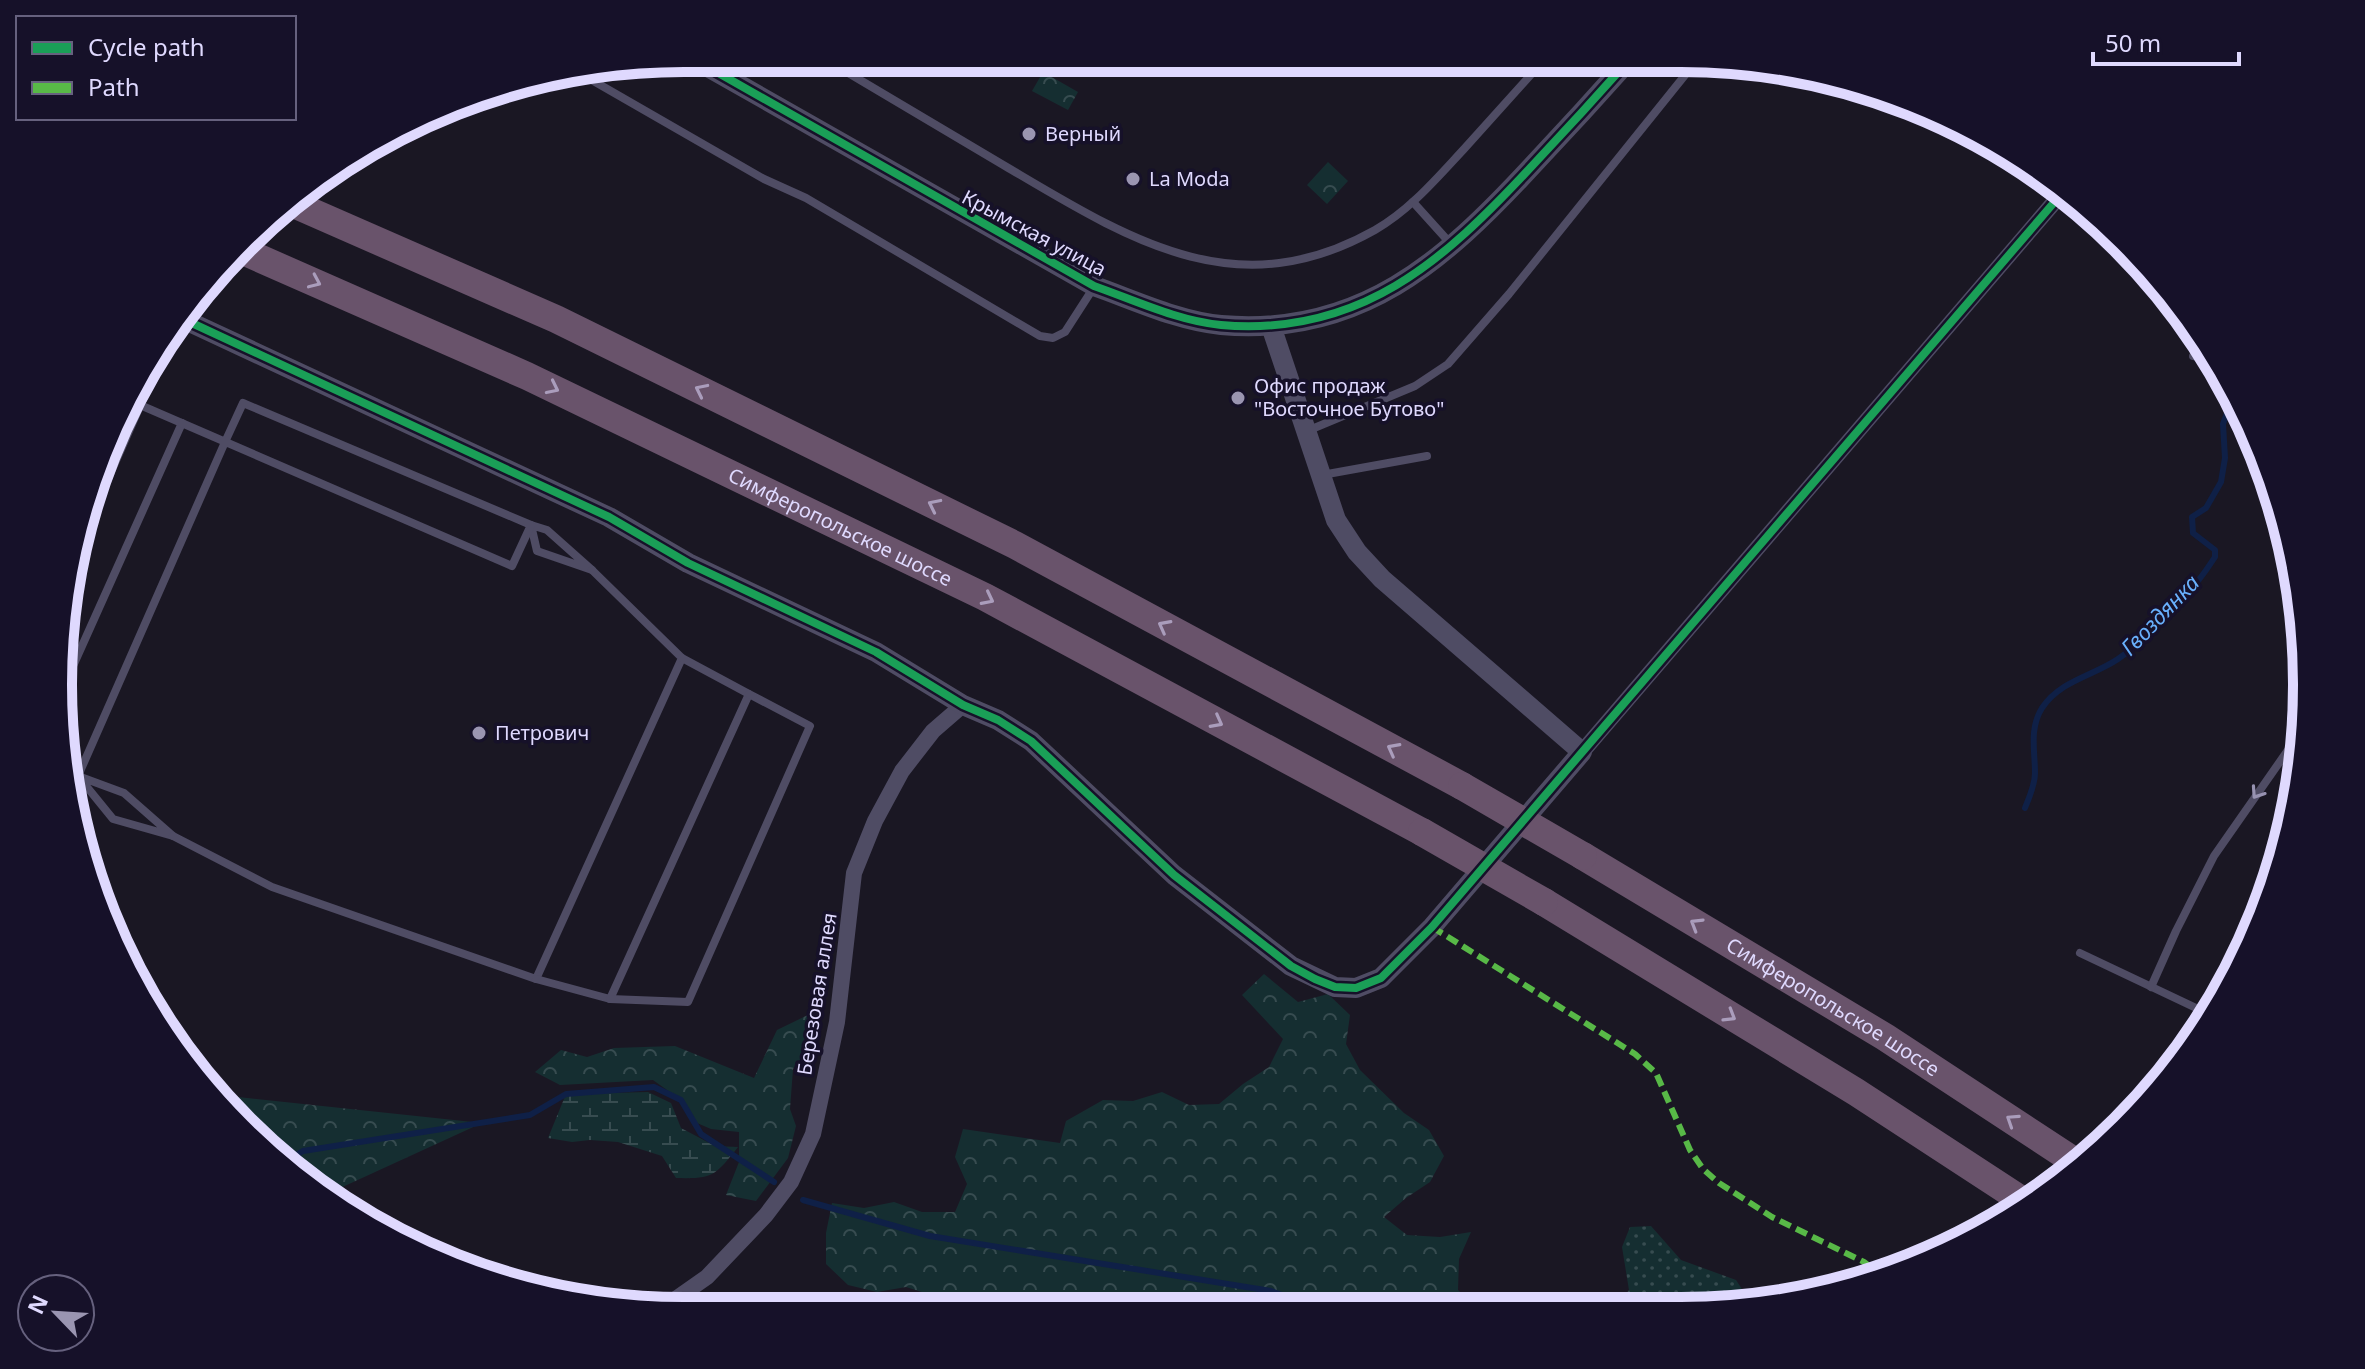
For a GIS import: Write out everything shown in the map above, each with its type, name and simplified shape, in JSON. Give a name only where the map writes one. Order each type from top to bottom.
[{"type":"highway","name":"Симферопольское шоссе","points":[[301,207],[556,319],[1015,545],[1462,786],[1583,856],[1885,1037],[2069,1157]]},
{"type":"highway","name":"Симферопольское шоссе","points":[[249,254],[527,376],[971,590],[1422,832],[1544,902],[1856,1092],[2016,1197]]},
{"type":"street","name":"Крымская улица","points":[[733,72],[1094,286],[1163,311],[1219,325],[1271,326],[1320,319],[1362,304],[1439,258],[1479,223],[1618,72]]},
{"type":"street","points":[[189,325],[609,517],[688,563],[876,652],[963,705],[998,720],[1031,741],[1174,875],[1291,966],[1335,987],[1356,988],[1381,978],[1432,927],[2055,201]]},
{"type":"street","points":[[1271,326],[1336,520],[1357,552],[1373,570],[1582,752]]},
{"type":"street","name":"Березовая аллея","points":[[679,1297],[707,1277],[766,1215],[791,1182],[813,1134],[837,1022],[854,873],[875,821],[902,771],[933,731],[963,705]]},
{"type":"lane","points":[[847,72],[1091,217],[1138,241],[1180,255],[1249,265],[1286,262],[1336,249],[1377,229],[1413,202],[1533,72]]},
{"type":"lane","points":[[1307,431],[1415,386],[1448,364],[1509,294],[1687,72]]},
{"type":"lane","points":[[591,79],[764,179],[806,198],[1040,336],[1053,338],[1065,332],[1094,286]]},
{"type":"lane","points":[[1413,202],[1453,246]]},
{"type":"lane","points":[[2193,356],[2198,357]]},
{"type":"lane","points":[[112,470],[142,401]]},
{"type":"lane","points":[[79,774],[243,403],[547,530],[682,658],[810,726],[688,1002],[610,999],[536,979],[272,887],[173,836],[113,819],[79,778]]},
{"type":"lane","points":[[140,405],[512,566],[531,525]]},
{"type":"lane","points":[[72,667],[182,423]]},
{"type":"lane","points":[[1322,475],[1427,456]]},
{"type":"lane","points":[[531,525],[537,551],[592,570]]},
{"type":"lane","points":[[536,979],[682,658]]},
{"type":"lane","points":[[610,999],[749,694]]},
{"type":"lane","points":[[2151,987],[2214,856],[2290,748]]},
{"type":"lane","points":[[79,776],[124,793],[173,836]]},
{"type":"lane","points":[[2080,953],[2199,1010]]},
{"type":"green space","points":[[1043,72],[1078,92],[1068,110],[1032,91]]},
{"type":"green space","points":[[1328,162],[1348,181],[1327,204],[1307,185]]},
{"type":"green space","points":[[1264,974],[1298,1002],[1328,994],[1350,1015],[1346,1044],[1360,1070],[1404,1113],[1429,1130],[1444,1156],[1430,1182],[1384,1217],[1407,1235],[1440,1237],[1471,1232],[1459,1259],[1458,1290],[1465,1297],[938,1297],[906,1287],[877,1292],[848,1285],[826,1264],[826,1233],[832,1203],[864,1208],[894,1202],[922,1212],[955,1212],[967,1184],[955,1157],[963,1129],[1060,1143],[1066,1121],[1103,1100],[1133,1101],[1162,1092],[1189,1105],[1219,1104],[1269,1067],[1283,1039],[1242,995]]},
{"type":"green space","points":[[812,1013],[820,1033],[793,1069],[790,1109],[796,1126],[788,1158],[756,1201],[726,1195],[739,1162],[739,1132],[711,1129],[690,1120],[681,1100],[653,1080],[560,1085],[535,1072],[561,1050],[587,1057],[614,1048],[675,1046],[754,1078],[777,1030]]},
{"type":"green space","points":[[648,1092],[671,1103],[681,1128],[715,1146],[738,1147],[712,1174],[698,1178],[676,1178],[662,1156],[618,1142],[572,1142],[548,1138],[566,1094]]},
{"type":"green space","points":[[238,1097],[482,1123],[338,1189],[281,1145],[235,1100]]},
{"type":"green space","points":[[1651,1226],[1681,1260],[1736,1280],[1745,1294],[1624,1297],[1629,1290],[1622,1247],[1630,1227]]},
{"type":"waterway","name":"Гвоздянка","points":[[2025,808],[2034,782],[2034,732],[2042,708],[2058,691],[2118,659],[2145,638],[2183,599],[2215,557],[2215,550],[2193,533],[2192,517],[2206,508],[2221,482],[2225,458],[2223,424],[2229,411]]},
{"type":"waterway","points":[[295,1156],[303,1151],[530,1115],[566,1094],[654,1087],[681,1100],[701,1134],[774,1182]]},
{"type":"waterway","points":[[803,1200],[930,1236],[1271,1291],[1287,1297]]},
{"type":"marked path","points":[[1432,927],[1635,1054],[1656,1073],[1690,1150],[1703,1169],[1719,1183],[1772,1217],[1870,1266]]},
{"type":"cycle path","points":[[717,72],[1094,286],[1205,323],[1271,326],[1316,319],[1357,305],[1396,286],[1432,261],[1499,201],[1618,72]]},
{"type":"cycle path","points":[[191,323],[609,517],[688,563],[876,652],[963,705],[998,720],[1031,741],[1174,875],[1291,966],[1335,987],[1356,988],[1381,978],[1432,927],[2055,201]]},
{"type":"place","name":"Верный","points":[[1029,134]]},
{"type":"place","name":"La Moda","points":[[1133,179]]},
{"type":"place","name":"Офис продаж \"Восточное Бутово\"","points":[[1238,398]]},
{"type":"place","name":"Петрович","points":[[479,733]]}]
